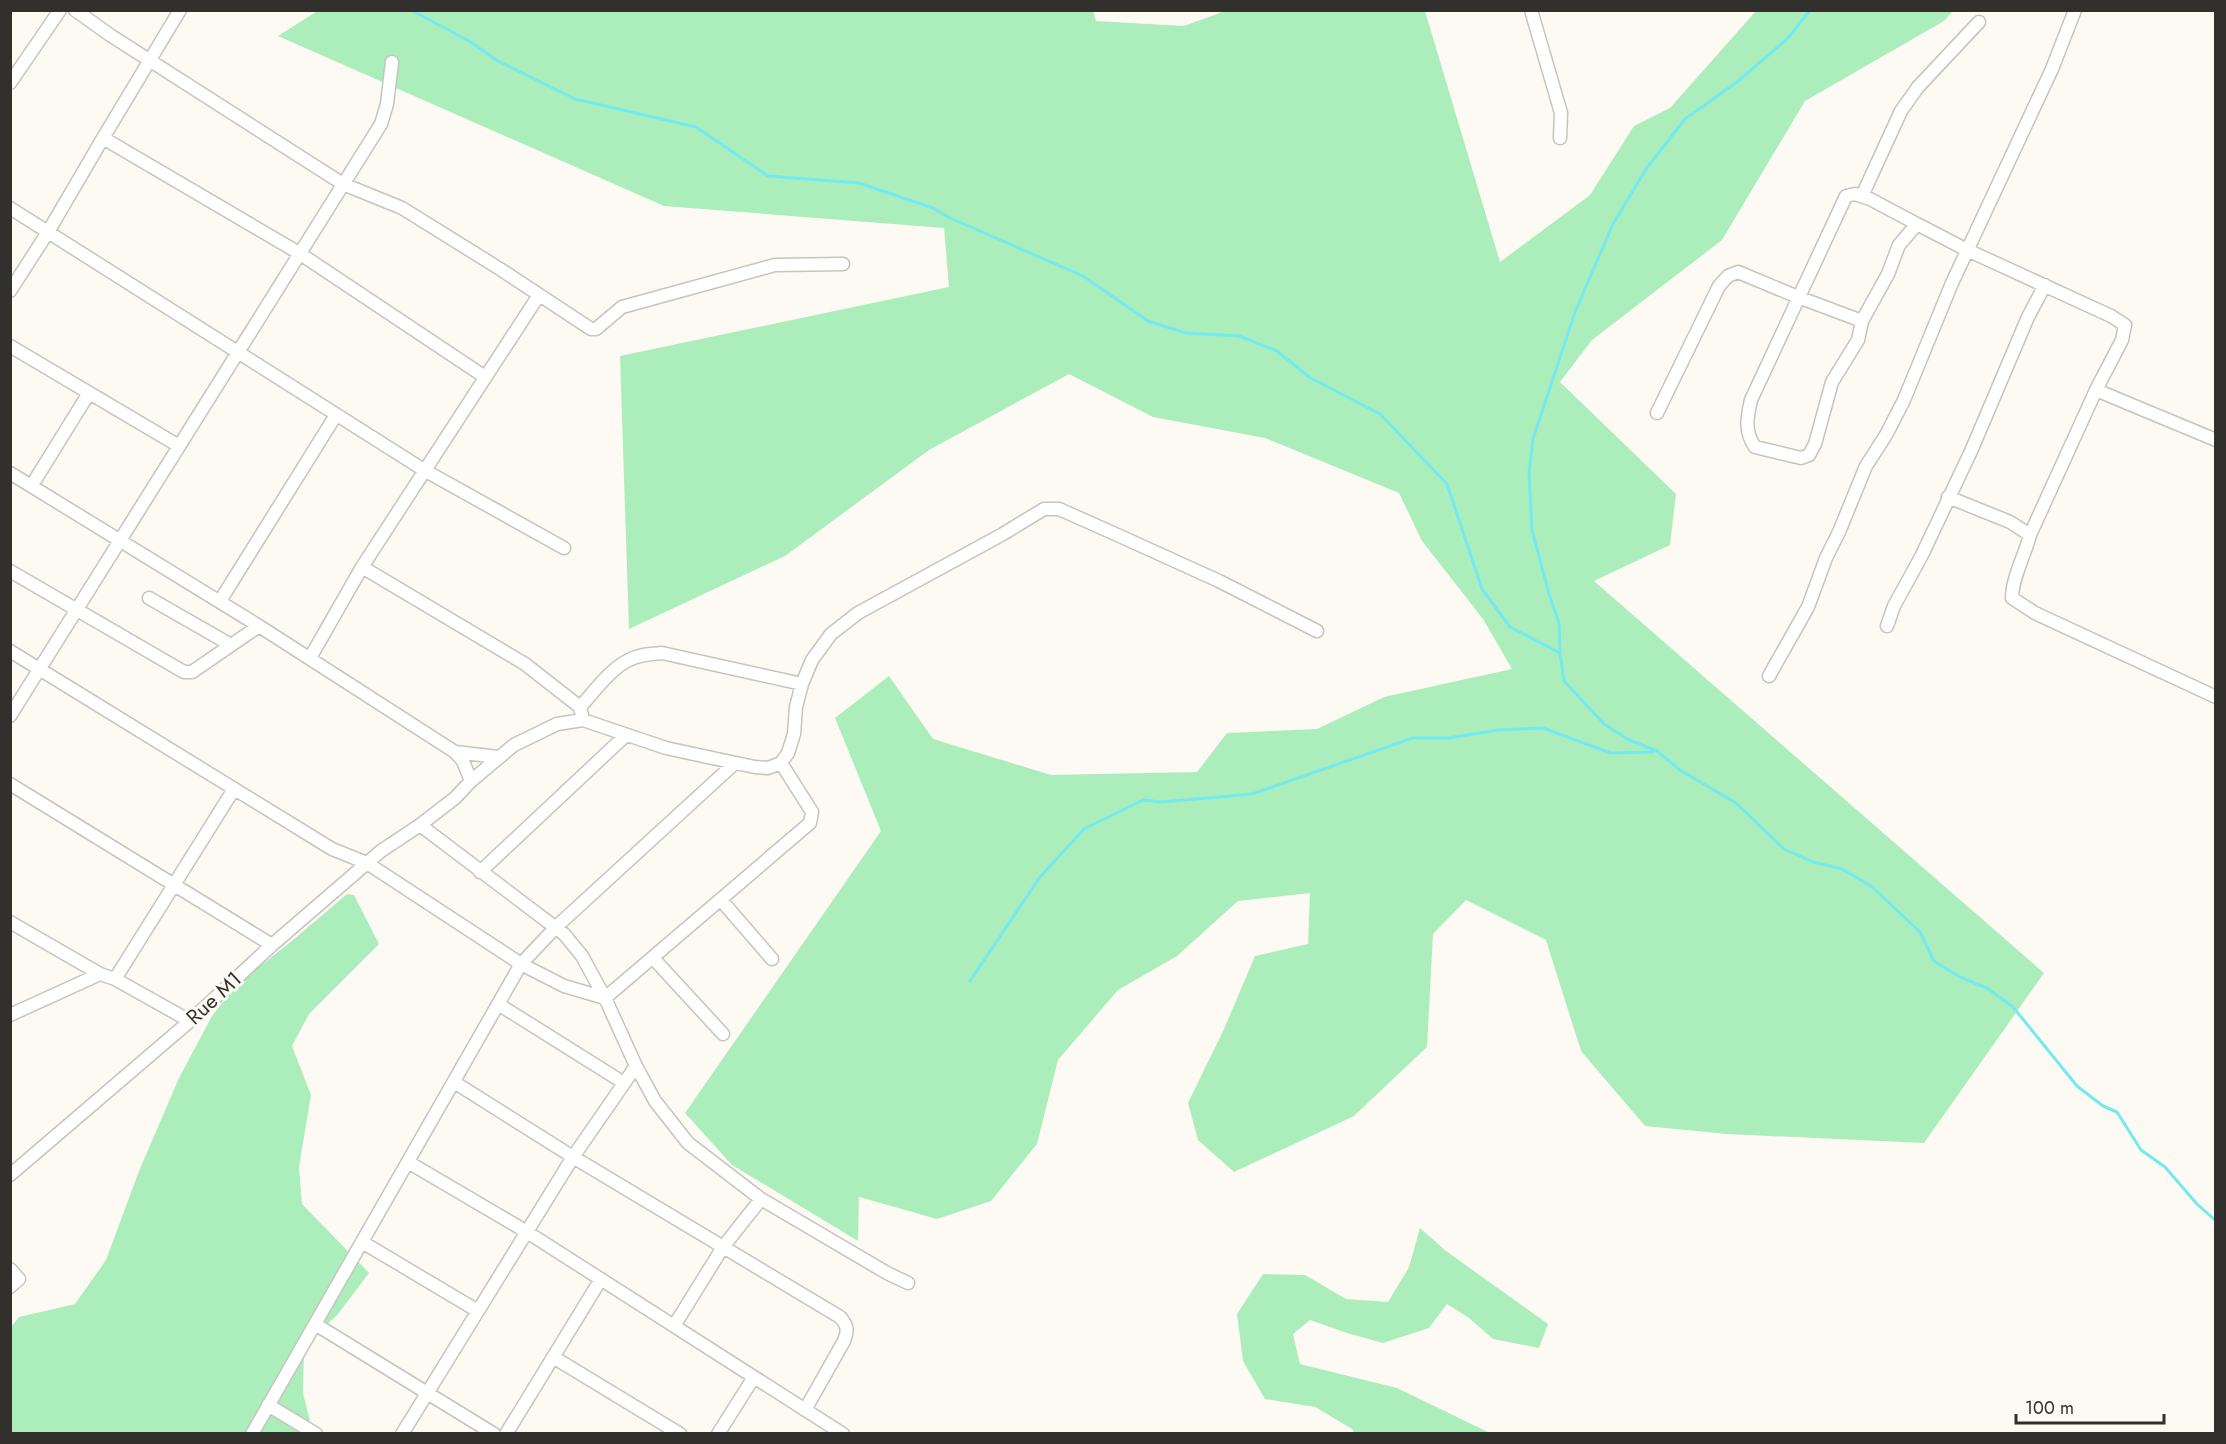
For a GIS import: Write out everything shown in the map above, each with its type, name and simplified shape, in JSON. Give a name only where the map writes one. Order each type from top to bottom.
[{"type":"street","points":[[10,83],[60,10]]},
{"type":"street","points":[[75,10],[110,35],[343,184],[402,208],[584,326],[596,329],[622,307],[775,265],[843,264]]},
{"type":"street","points":[[10,291],[48,232],[180,10]]},
{"type":"street","points":[[1531,10],[1561,113],[1560,138]]},
{"type":"street","points":[[1768,676],[1808,607],[1859,480],[1904,400],[1967,250],[2052,69],[2074,10]]},
{"type":"street","points":[[1862,196],[1901,111],[1918,87],[1978,22]]},
{"type":"street","points":[[10,716],[385,114],[392,62]]},
{"type":"street","points":[[102,138],[299,253],[485,377]]},
{"type":"street","points":[[1917,224],[1899,245],[1888,274],[1862,321],[1858,340],[1832,382],[1815,444],[1809,455],[1801,458],[1755,447],[1749,437],[1746,421],[1751,400],[1846,196],[1855,194],[1862,196],[1917,224],[1967,250],[2111,316],[2125,326],[2122,340],[2079,426],[2031,535],[2025,556],[2012,585],[2012,598],[2035,613],[2216,697]]},
{"type":"street","points":[[10,208],[424,470],[564,548]]},
{"type":"street","points":[[1657,413],[1719,286],[1728,276],[1738,272],[1862,321]]},
{"type":"street","points":[[1887,626],[1894,606],[1922,555],[1972,450],[2028,317],[2045,285]]},
{"type":"street","points":[[310,658],[362,567],[539,295]]},
{"type":"street","points":[[10,346],[179,446]]},
{"type":"street","points":[[2097,390],[2216,440]]},
{"type":"street","points":[[32,485],[89,393]]},
{"type":"street","points":[[220,602],[336,415]]},
{"type":"street","points":[[10,473],[260,626],[455,752],[463,761],[471,781]]},
{"type":"street","points":[[1948,497],[2010,522],[2031,535]]},
{"type":"street","points":[[362,567],[525,664],[581,714],[626,735],[666,748],[768,768],[780,763],[788,753],[794,734],[796,707],[802,684],[812,660],[831,634],[858,613],[1044,509],[1059,509],[1113,533],[1219,581],[1317,631]]},
{"type":"street","points":[[10,571],[184,672],[192,672],[260,626]]},
{"type":"street","points":[[149,598],[231,645]]},
{"type":"street","points":[[10,651],[332,849],[367,863],[521,964],[564,986],[605,998]]},
{"type":"street","points":[[581,714],[619,666],[644,654],[662,653],[802,684]]},
{"type":"street","name":"Rue M1","points":[[10,1174],[190,1021],[272,945],[381,851],[455,798],[471,781],[514,745],[581,714]]},
{"type":"street","points":[[480,872],[626,735]]},
{"type":"street","points":[[455,752],[498,757]]},
{"type":"street","points":[[252,1434],[521,964],[556,927],[735,763]]},
{"type":"street","points":[[605,998],[810,823],[812,812],[780,763]]},
{"type":"street","points":[[10,784],[272,945]]},
{"type":"street","points":[[115,979],[234,789]]},
{"type":"street","points":[[420,825],[564,934],[582,956],[605,998],[636,1066],[655,1101],[688,1143],[761,1199],[908,1283]]},
{"type":"street","points":[[721,900],[772,959]]},
{"type":"street","points":[[10,922],[100,974],[115,979],[190,1021]]},
{"type":"street","points":[[653,958],[723,1034]]},
{"type":"street","points":[[10,1015],[100,974]]},
{"type":"street","points":[[498,1004],[624,1083]]},
{"type":"street","points":[[402,1434],[573,1157],[636,1066]]},
{"type":"street","points":[[454,1082],[573,1157],[840,1317],[847,1324],[848,1332],[806,1410]]},
{"type":"street","points":[[408,1162],[527,1232],[843,1434]]},
{"type":"street","points":[[674,1326],[723,1247],[761,1199]]},
{"type":"street","points":[[362,1242],[478,1311]]},
{"type":"street","points":[[10,1269],[19,1279],[10,1287]]},
{"type":"street","points":[[506,1434],[601,1279]]},
{"type":"street","points":[[315,1324],[494,1434]]},
{"type":"street","points":[[553,1357],[680,1434]]},
{"type":"street","points":[[718,1434],[754,1377]]},
{"type":"street","points":[[268,1405],[316,1434]]},
{"type":"green space","points":[[319,10],[1093,10],[1096,21],[1184,26],[1225,11],[1425,11],[1500,262],[1590,195],[1634,126],[1670,108],[1756,11],[1953,11],[1944,21],[1805,101],[1722,240],[1592,340],[1560,382],[1676,494],[1670,545],[1594,581],[2044,973],[1924,1143],[1727,1134],[1645,1126],[1581,1051],[1546,940],[1466,900],[1433,934],[1427,1047],[1354,1116],[1234,1172],[1198,1140],[1188,1103],[1224,1029],[1255,956],[1308,944],[1310,893],[1238,901],[1177,956],[1118,990],[1058,1060],[1037,1144],[991,1201],[937,1219],[859,1197],[858,1241],[732,1165],[685,1113],[881,831],[835,718],[889,676],[933,739],[1051,775],[1197,772],[1227,733],[1317,729],[1384,697],[1512,669],[1483,619],[1422,541],[1399,493],[1265,438],[1153,417],[1069,374],[929,450],[785,556],[629,629],[620,356],[949,287],[944,228],[664,206],[278,36]]},
{"type":"green space","points":[[347,894],[354,895],[379,944],[309,1014],[292,1046],[311,1095],[299,1167],[302,1204],[369,1273],[338,1314],[304,1346],[303,1393],[313,1433],[11,1434],[11,1327],[19,1317],[75,1304],[106,1260],[139,1171],[179,1078],[212,1016],[236,985]]},
{"type":"green space","points":[[1420,1228],[1446,1251],[1548,1324],[1539,1348],[1493,1339],[1469,1318],[1447,1304],[1429,1328],[1383,1343],[1310,1320],[1293,1334],[1300,1364],[1397,1388],[1490,1433],[1355,1433],[1315,1407],[1265,1399],[1243,1361],[1237,1314],[1263,1274],[1305,1275],[1346,1299],[1388,1302],[1409,1267]]},
{"type":"waterway","points":[[411,10],[469,41],[498,61],[575,99],[696,127],[768,176],[859,183],[933,208],[950,218],[1083,276],[1148,321],[1186,333],[1239,336],[1277,351],[1309,377],[1380,414],[1447,484],[1482,589],[1510,627],[1560,653]]},
{"type":"waterway","points":[[1810,10],[1788,38],[1737,82],[1685,119],[1646,169],[1613,224],[1575,312],[1533,439],[1529,472],[1532,530],[1559,623],[1564,681],[1604,724],[1629,740],[1657,751],[1680,770],[1736,803],[1784,849],[1813,862],[1842,869],[1871,886],[1920,932],[1934,961],[1960,977],[1987,988],[2013,1007],[2077,1086],[2103,1106],[2117,1112],[2141,1150],[2165,1167],[2197,1204],[2216,1221]]},
{"type":"waterway","points":[[970,981],[1040,877],[1084,829],[1143,800],[1162,802],[1252,794],[1413,738],[1448,738],[1498,730],[1543,728],[1611,753],[1653,752]]}]
